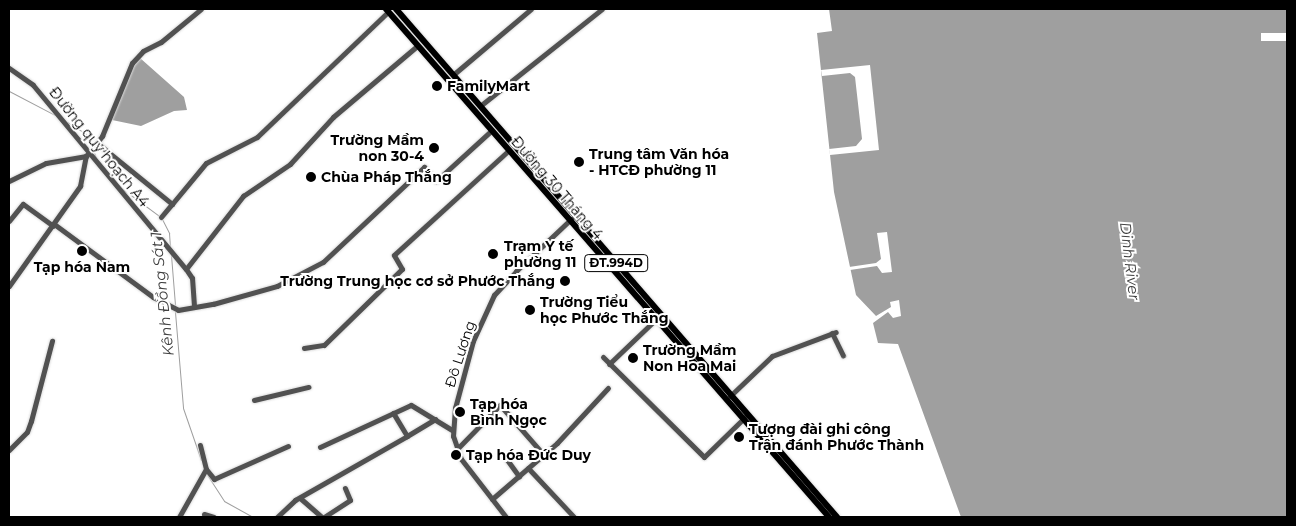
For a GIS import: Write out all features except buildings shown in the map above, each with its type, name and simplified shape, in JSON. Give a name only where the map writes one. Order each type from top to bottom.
[{"type":"main road","name":"Đường 30 Tháng 4","points":[[396,9],[454,74],[668,335],[837,517]]},
{"type":"main road","name":"Đường 30 Tháng 4","points":[[387,10],[508,151],[674,330],[728,399]]},
{"type":"main road","points":[[668,335],[674,330]]},
{"type":"main road","name":"Đường 30 Tháng 4","points":[[776,451],[829,517]]},
{"type":"street","points":[[9,286],[80,186],[87,155],[97,143],[137,56],[161,42],[201,9]]},
{"type":"street","points":[[454,74],[531,9]]},
{"type":"street","points":[[480,106],[602,9]]},
{"type":"street","points":[[161,216],[206,163],[257,137],[387,10]]},
{"type":"street","points":[[194,306],[192,278],[186,269],[243,196],[287,166],[333,117],[417,46]]},
{"type":"street","name":"Đường quy hoạch A4","points":[[9,68],[33,85],[87,155],[186,269]]},
{"type":"street","points":[[9,221],[24,204],[153,297],[178,310],[215,304],[277,286],[323,262],[424,167],[436,180],[491,131]]},
{"type":"street","points":[[97,143],[172,204]]},
{"type":"street","points":[[304,348],[328,342],[402,269],[394,254],[508,151]]},
{"type":"street","points":[[9,181],[46,163],[87,155]]},
{"type":"street","name":"Đô Lương","points":[[506,517],[457,449],[452,430],[455,408],[473,341],[494,295],[516,271],[571,219]]},
{"type":"street","points":[[610,364],[655,320]]},
{"type":"street","points":[[728,399],[772,356],[834,332],[843,356]]},
{"type":"street","points":[[9,450],[27,432],[52,341]]},
{"type":"street","points":[[603,358],[704,457],[745,417]]},
{"type":"street","points":[[254,400],[308,387]]},
{"type":"street","points":[[492,499],[543,454],[608,388]]},
{"type":"street","points":[[320,447],[411,405],[452,430]]},
{"type":"street","points":[[457,449],[500,405],[543,454]]},
{"type":"street","points":[[393,413],[407,436]]},
{"type":"street","points":[[277,517],[300,498],[435,419]]},
{"type":"street","points":[[200,445],[205,471],[210,478],[216,479],[288,446]]},
{"type":"street","points":[[505,458],[519,476]]},
{"type":"street","points":[[528,468],[574,517]]},
{"type":"street","points":[[179,517],[205,471]]},
{"type":"street","points":[[300,498],[323,517],[350,500],[345,488]]},
{"type":"street","points":[[204,514],[214,517]]},
{"type":"water","name":"Dinh River","points":[[829,9],[1287,9],[1287,517],[961,517],[898,344],[878,343],[873,323],[888,312],[893,318],[901,316],[899,300],[890,302],[891,307],[876,316],[856,295],[834,192],[817,33],[832,31]]},
{"type":"water","points":[[140,58],[184,97],[187,110],[174,111],[141,126],[112,120],[131,70]]},
{"type":"pier","points":[[1261,33],[1287,33],[1287,41],[1261,41]]},
{"type":"pier","points":[[870,65],[879,150],[830,155],[829,149],[856,146],[862,139],[855,77],[850,73],[822,76],[821,70]]},
{"type":"pier","points":[[887,232],[892,272],[882,273],[877,266],[850,270],[849,267],[876,263],[881,259],[877,233]]},
{"type":"waterway","name":"Kênh Đồng Sát 1","points":[[9,91],[55,115]]},
{"type":"waterway","name":"Kênh Đồng Sát 1","points":[[67,122],[86,134],[91,146]]},
{"type":"waterway","name":"Kênh Đồng Sát 1","points":[[93,150],[96,158]]},
{"type":"waterway","name":"Kênh Đồng Sát 1","points":[[120,187],[159,216]]},
{"type":"waterway","name":"Kênh Đồng Sát 1","points":[[162,219],[169,233],[170,246]]},
{"type":"waterway","name":"Kênh Đồng Sát 1","points":[[171,255],[175,305]]},
{"type":"waterway","name":"Kênh Đồng Sát 1","points":[[175,312],[183,408],[201,460]]},
{"type":"waterway","name":"Kênh Đồng Sát 1","points":[[206,473],[224,501],[253,517]]},
{"type":"place","name":"FamilyMart","points":[[437,86]]},
{"type":"place","name":"Trường Mầm non 30-4","points":[[434,148]]},
{"type":"place","name":"Trung tâm Văn hóa - HTCĐ phường 11","points":[[579,162]]},
{"type":"place","name":"Chùa Pháp Thắng","points":[[311,177]]},
{"type":"place","name":"Tạp hóa Nam","points":[[82,251]]},
{"type":"place","name":"Trạm Y tế phường 11","points":[[493,254]]},
{"type":"place","name":"Trường Trung học cơ sở Phước Thắng","points":[[565,281]]},
{"type":"place","name":"Trường Tiểu học Phước Thắng","points":[[530,310]]},
{"type":"place","name":"Trường Mầm Non Hoa Mai","points":[[633,358]]},
{"type":"place","name":"Tạp hóa Bình Ngọc","points":[[460,412]]},
{"type":"place","name":"Tượng đài ghi công Trận đánh Phước Thành","points":[[739,437]]},
{"type":"place","name":"Tạp hóa Đức Duy","points":[[456,455]]}]
